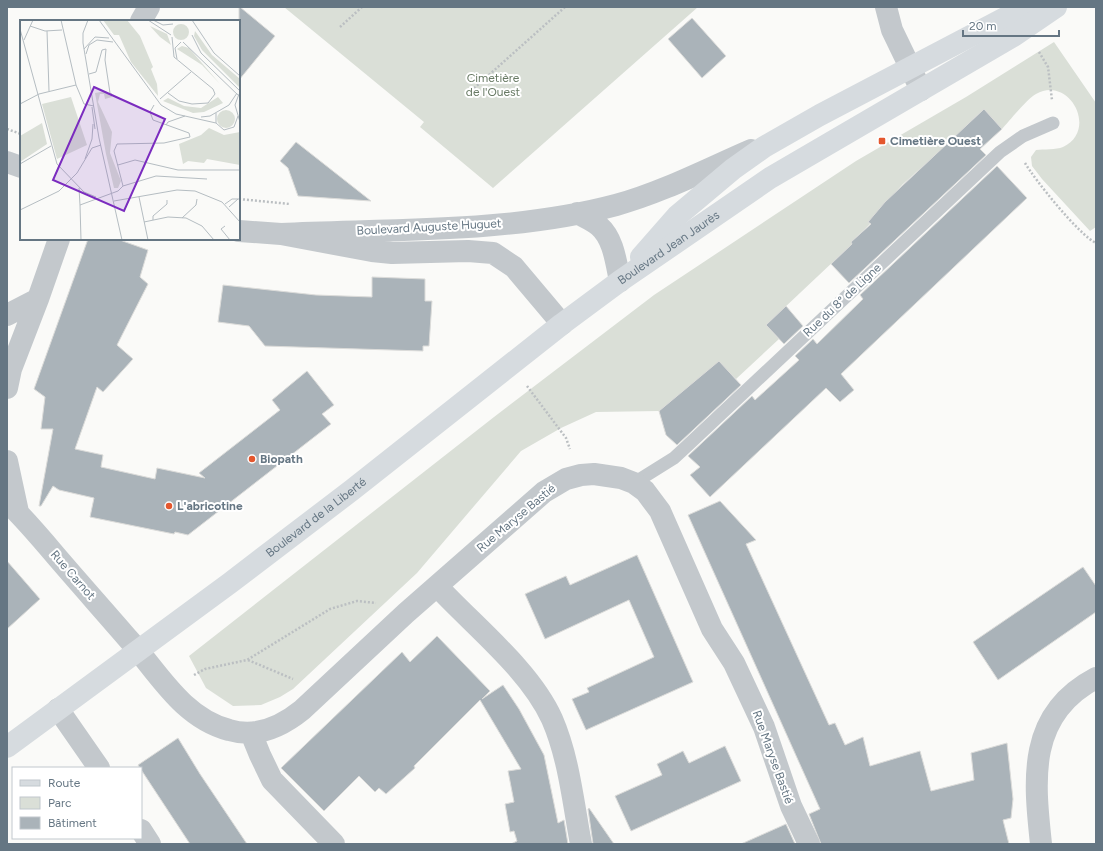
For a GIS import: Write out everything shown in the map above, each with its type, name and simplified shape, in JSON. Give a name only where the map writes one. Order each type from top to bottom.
[{"type":"main road","name":"Boulevard Jean Jaurès","points":[[620,281],[677,216],[738,166],[776,140],[1026,7]]},
{"type":"main road","name":"Boulevard Jean Jaurès","points":[[620,281],[770,178],[1015,35],[1056,7]]},
{"type":"main road","name":"Boulevard de la Liberté","points":[[7,747],[352,490],[562,324],[620,281]]},
{"type":"street","points":[[142,20],[149,7]]},
{"type":"street","points":[[886,7],[892,30],[920,90]]},
{"type":"street","name":"Boulevard Auguste Huguet","points":[[281,234],[482,225],[577,213],[615,205],[642,197],[776,140]]},
{"type":"street","points":[[7,162],[20,167]]},
{"type":"street","points":[[577,213],[597,224],[605,232],[611,246],[620,281]]},
{"type":"street","name":"Boulevard Auguste Huguet","points":[[240,231],[281,234],[372,251],[392,253],[468,250],[493,253],[514,266],[562,324]]},
{"type":"street","points":[[7,388],[11,369],[59,240]]},
{"type":"street","points":[[7,315],[38,299]]},
{"type":"street","points":[[7,461],[12,507]]},
{"type":"street","name":"Rue Maryse Bastié","points":[[138,650],[167,688],[193,712],[212,724],[233,731],[251,733],[263,731],[284,723],[324,692],[406,613],[544,492],[566,479],[581,475],[607,476],[634,483],[645,491],[660,511],[712,629],[741,678],[769,740],[791,806],[809,844]]},
{"type":"street","name":"Rue Carnot","points":[[12,507],[138,650]]},
{"type":"street","points":[[437,586],[519,670],[532,686],[548,713],[564,751],[581,844]]},
{"type":"street","points":[[1041,844],[1036,791],[1038,753],[1048,726],[1057,712],[1067,700],[1096,678]]},
{"type":"street","points":[[58,710],[98,767]]},
{"type":"street","points":[[251,733],[272,780],[334,844]]},
{"type":"street","points":[[142,832],[150,844]]},
{"type":"lane","name":"Rue du 8° de Ligne","points":[[634,483],[674,458],[1000,152],[1014,141],[1053,123]]},
{"type":"path","points":[[340,27],[362,7]]},
{"type":"path","points":[[471,91],[566,7]]},
{"type":"path","points":[[1036,48],[1045,60],[1050,75],[1053,123]]},
{"type":"path","points":[[7,129],[20,134]]},
{"type":"path","points":[[1014,141],[1040,186],[1085,235],[1096,243]]},
{"type":"path","points":[[512,364],[566,438],[581,475]]},
{"type":"path","points":[[167,688],[205,669],[248,660],[330,609],[357,601],[378,603],[406,613]]},
{"type":"path","points":[[248,660],[324,692]]},
{"type":"green space","name":"Cimetière de l'Ouest","points":[[284,7],[698,7],[493,188],[420,127],[424,122]]},
{"type":"green space","points":[[1054,42],[1096,103],[1096,227],[1090,231],[1032,166],[1031,157],[1036,150],[1060,148],[1074,139],[1079,129],[1079,118],[1075,107],[1069,98],[1059,92],[1048,90],[1036,94],[1023,105],[1002,129],[984,109],[973,119],[971,123],[903,184],[868,222],[870,224],[851,242],[852,244],[766,325],[779,339],[736,379],[719,362],[659,411],[596,412],[561,428],[521,451],[417,573],[293,689],[280,697],[261,705],[233,706],[206,688],[189,656],[494,417],[654,295],[856,161],[966,97]]},
{"type":"building","points":[[239,7],[275,36],[240,79],[240,20]]},
{"type":"building","points":[[692,18],[726,56],[702,78],[668,39]]},
{"type":"building","points":[[984,109],[1002,129],[980,149],[986,155],[849,283],[831,264],[852,244],[851,242],[871,224],[868,222],[885,202]]},
{"type":"building","points":[[296,142],[371,201],[298,196],[288,168],[280,161]]},
{"type":"building","points":[[997,166],[1027,198],[841,374],[854,390],[840,402],[826,388],[710,497],[690,475],[700,467],[688,456],[752,396],[755,400],[799,360],[795,356],[813,339],[817,344],[863,299],[860,295]]},
{"type":"building","points":[[88,240],[120,240],[148,250],[140,277],[148,284],[117,345],[133,359],[103,392],[97,387],[75,449],[103,455],[101,467],[155,479],[157,468],[205,478],[199,473],[280,410],[272,400],[307,371],[334,405],[322,414],[331,424],[188,535],[175,532],[174,534],[90,517],[94,498],[59,490],[53,486],[41,506],[39,506],[53,429],[41,429],[45,397],[34,389]]},
{"type":"building","points":[[372,277],[425,279],[425,301],[432,301],[429,346],[423,346],[423,351],[265,346],[249,326],[218,322],[223,285],[316,295],[372,297]]},
{"type":"building","points":[[786,306],[803,326],[784,344],[766,325]]},
{"type":"building","points":[[719,361],[741,385],[677,445],[666,435],[659,411]]},
{"type":"building","points":[[720,501],[756,540],[746,544],[829,725],[835,723],[845,745],[863,737],[870,766],[920,751],[931,791],[974,780],[971,753],[1007,743],[1013,799],[1011,818],[1003,820],[1009,844],[821,844],[809,814],[820,809],[688,515]]},
{"type":"building","points":[[637,555],[693,682],[586,730],[572,699],[589,692],[587,688],[654,657],[629,600],[545,639],[525,594],[566,576],[570,585]]},
{"type":"building","points":[[7,561],[40,599],[7,629]]},
{"type":"building","points":[[1083,567],[1096,586],[1096,612],[998,680],[973,642]]},
{"type":"building","points":[[437,636],[490,691],[482,699],[503,685],[519,709],[544,755],[558,823],[564,820],[568,844],[511,844],[517,841],[514,831],[510,832],[505,804],[514,802],[508,771],[521,769],[480,700],[414,766],[415,768],[386,794],[379,788],[375,792],[359,776],[324,811],[281,768],[402,652],[410,662]]},
{"type":"building","points":[[178,738],[200,774],[247,844],[190,844],[142,771],[142,767],[139,767],[138,765]]},
{"type":"building","points":[[725,746],[741,781],[631,831],[615,796],[662,775],[657,764],[683,751],[689,763]]},
{"type":"building","points":[[589,808],[614,844],[593,844]]},
{"type":"building","points":[[786,824],[795,844],[741,844]]},
{"type":"place","name":"Cimetière Ouest","points":[[882,141]]},
{"type":"place","name":"Biopath","points":[[252,459]]},
{"type":"place","name":"L'abricotine","points":[[169,506]]}]
